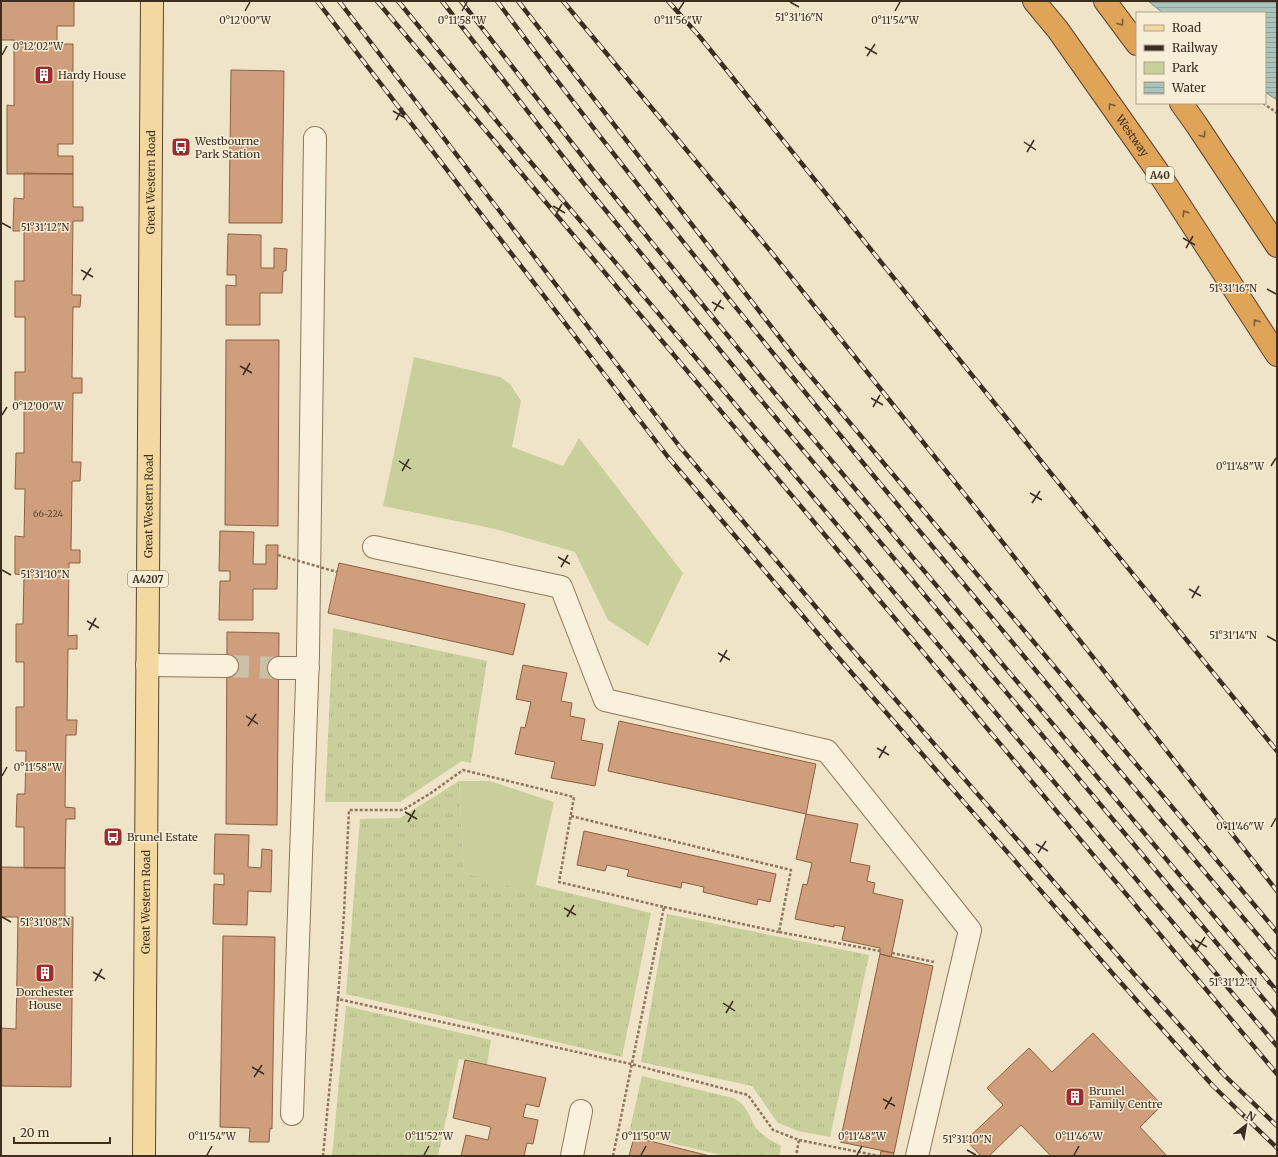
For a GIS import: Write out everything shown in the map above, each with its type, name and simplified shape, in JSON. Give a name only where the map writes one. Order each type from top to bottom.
[{"type":"highway","name":"Westway","points":[[1034,1],[1058,30],[1158,172],[1277,354]]},
{"type":"highway","points":[[1105,1],[1136,43]]},
{"type":"highway","points":[[1181,104],[1196,124],[1277,246]]},
{"type":"main road","name":"Great Western Road","points":[[144,1156],[152,1]]},
{"type":"lane","points":[[292,1114],[308,668],[315,138]]},
{"type":"lane","points":[[374,547],[561,587],[605,700],[827,751],[970,930],[917,1156]]},
{"type":"lane","points":[[147,665],[227,666]]},
{"type":"lane","points":[[278,668],[308,668]]},
{"type":"lane","points":[[572,1156],[581,1111]]},
{"type":"path","points":[[1264,104],[1277,113]]},
{"type":"path","points":[[278,555],[337,572]]},
{"type":"path","points":[[323,1156],[338,999],[349,810],[403,810],[432,793],[463,770],[574,797],[559,882],[664,907],[780,932],[880,951]]},
{"type":"path","points":[[571,816],[791,870],[780,932]]},
{"type":"path","points":[[613,1156],[664,907]]},
{"type":"path","points":[[892,953],[935,962]]},
{"type":"path","points":[[338,999],[631,1064],[748,1094],[773,1130],[799,1140],[878,1156]]},
{"type":"path","points":[[796,1156],[799,1140]]},
{"type":"green space","points":[[414,357],[500,377],[510,384],[521,401],[512,447],[563,466],[579,438],[683,573],[648,646],[608,620],[575,552],[495,529],[383,506]]},
{"type":"green space","points":[[333,628],[487,661],[471,763],[462,761],[400,802],[325,802]]},
{"type":"green space","points":[[459,781],[464,873],[534,892],[536,885],[651,913],[622,1057],[346,994],[360,819],[400,818]]},
{"type":"green space","points":[[459,781],[490,781],[554,802],[534,893],[464,873]]},
{"type":"green space","points":[[667,914],[869,955],[830,1137],[798,1131],[778,1123],[752,1086],[641,1062]]},
{"type":"green space","points":[[346,1006],[491,1040],[487,1065],[459,1059],[438,1156],[332,1156]]},
{"type":"green space","points":[[642,1076],[733,1098],[747,1110],[757,1129],[762,1134],[781,1146],[779,1156],[725,1156],[629,1133]]},
{"type":"water","points":[[1148,1],[1277,1],[1277,100],[1266,93],[1266,12],[1162,12]]},
{"type":"building","name":"Hardy House","points":[[1,1],[74,1],[74,26],[57,26],[57,44],[73,44],[73,144],[58,144],[58,156],[73,156],[73,174],[7,174],[7,105],[14,106],[14,40],[1,40]]},
{"type":"building","points":[[231,70],[284,71],[282,223],[229,223]]},
{"type":"building","points":[[24,173],[73,174],[73,207],[83,207],[83,221],[73,221],[72,295],[81,295],[80,307],[73,307],[72,378],[82,378],[82,393],[73,393],[72,462],[81,462],[80,481],[72,481],[71,550],[80,550],[80,563],[69,563],[68,636],[77,635],[77,649],[68,649],[67,720],[77,720],[76,735],[66,735],[65,807],[75,808],[75,819],[66,819],[65,868],[24,868],[24,827],[16,827],[17,794],[25,794],[26,751],[16,751],[16,707],[24,707],[24,662],[16,662],[16,624],[23,624],[24,575],[15,574],[15,536],[24,537],[25,489],[15,489],[16,453],[24,453],[24,404],[15,404],[15,372],[25,372],[25,317],[15,317],[15,281],[24,281],[24,231],[13,231],[14,198],[24,199]]},
{"type":"building","points":[[228,234],[261,235],[261,268],[274,268],[274,248],[287,249],[286,271],[283,271],[282,293],[260,293],[260,325],[226,325],[226,285],[236,286],[236,275],[227,275]]},
{"type":"building","points":[[226,340],[279,340],[278,526],[225,525]]},
{"type":"building","points":[[220,531],[254,532],[253,564],[266,564],[266,545],[278,545],[277,589],[253,589],[253,620],[219,620],[220,581],[230,581],[230,571],[219,571]]},
{"type":"building","points":[[339,563],[525,604],[513,655],[328,613]]},
{"type":"building","points":[[227,632],[279,633],[277,825],[226,824]]},
{"type":"building","points":[[523,665],[567,673],[561,701],[572,703],[570,716],[585,719],[581,740],[603,744],[595,786],[551,778],[555,762],[515,754],[521,727],[525,728],[531,702],[516,699]]},
{"type":"building","points":[[619,721],[816,764],[806,814],[608,771]]},
{"type":"building","points":[[806,814],[858,824],[850,862],[870,866],[867,881],[875,883],[873,893],[903,900],[891,957],[880,954],[880,948],[842,940],[845,927],[834,925],[834,927],[795,919],[803,884],[807,885],[812,863],[796,859]]},
{"type":"building","points":[[584,831],[776,874],[770,902],[758,899],[757,905],[703,892],[704,887],[682,882],[681,888],[627,876],[629,870],[607,865],[605,871],[577,865]]},
{"type":"building","points":[[215,834],[249,835],[248,867],[261,868],[262,849],[272,850],[271,892],[248,891],[247,925],[213,924],[214,884],[224,885],[224,874],[214,874]]},
{"type":"building","name":"Dorchester House","points":[[1,867],[65,868],[65,917],[73,917],[71,1087],[1,1086],[1,1028],[16,1029],[18,917],[1,917]]},
{"type":"building","points":[[223,936],[275,937],[272,1129],[270,1128],[269,1142],[249,1142],[250,1128],[220,1127]]},
{"type":"building","points":[[880,954],[933,966],[894,1153],[840,1142]]},
{"type":"building","name":"Brunel Family Centre","points":[[1093,1033],[1162,1105],[1140,1127],[1167,1156],[1051,1156],[1021,1125],[989,1156],[981,1156],[966,1140],[1003,1105],[987,1088],[1029,1048],[1052,1072]]},
{"type":"building","points":[[465,1060],[546,1078],[539,1107],[526,1104],[523,1117],[538,1120],[533,1144],[527,1143],[524,1156],[461,1156],[466,1135],[488,1140],[491,1127],[453,1118]]},
{"type":"building","points":[[634,1137],[710,1156],[629,1156]]},
{"type":"building","points":[[881,1151],[894,1153],[893,1156],[880,1156]]},
{"type":"tunnel","points":[[227,666],[279,668]]},
{"type":"railway","points":[[317,1],[668,457],[831,649],[1114,975],[1213,1086],[1277,1148]]},
{"type":"railway","points":[[339,1],[680,447],[843,639],[1126,965],[1224,1075],[1277,1126]]},
{"type":"railway","points":[[377,1],[1277,1074]]},
{"type":"railway","points":[[398,1],[523,153],[1277,1046]]},
{"type":"railway","points":[[442,1],[585,185],[756,394],[1277,1015]]},
{"type":"railway","points":[[461,1],[597,175],[768,385],[1277,991]]},
{"type":"railway","points":[[497,1],[647,197],[750,325],[953,571],[1277,958]]},
{"type":"railway","points":[[518,1],[798,361],[1277,932]]},
{"type":"railway","points":[[563,1],[772,253],[978,511],[1277,891]]},
{"type":"railway","points":[[668,1],[700,37],[1049,471],[1277,751]]},
{"type":"place","name":"Hardy House","points":[[44,75]]},
{"type":"place","name":"Westbourne Park Station","points":[[181,147]]},
{"type":"place","name":"Brunel Estate","points":[[113,837]]},
{"type":"place","name":"Dorchester House","points":[[45,973]]},
{"type":"place","name":"Brunel Family Centre","points":[[1075,1097]]}]
